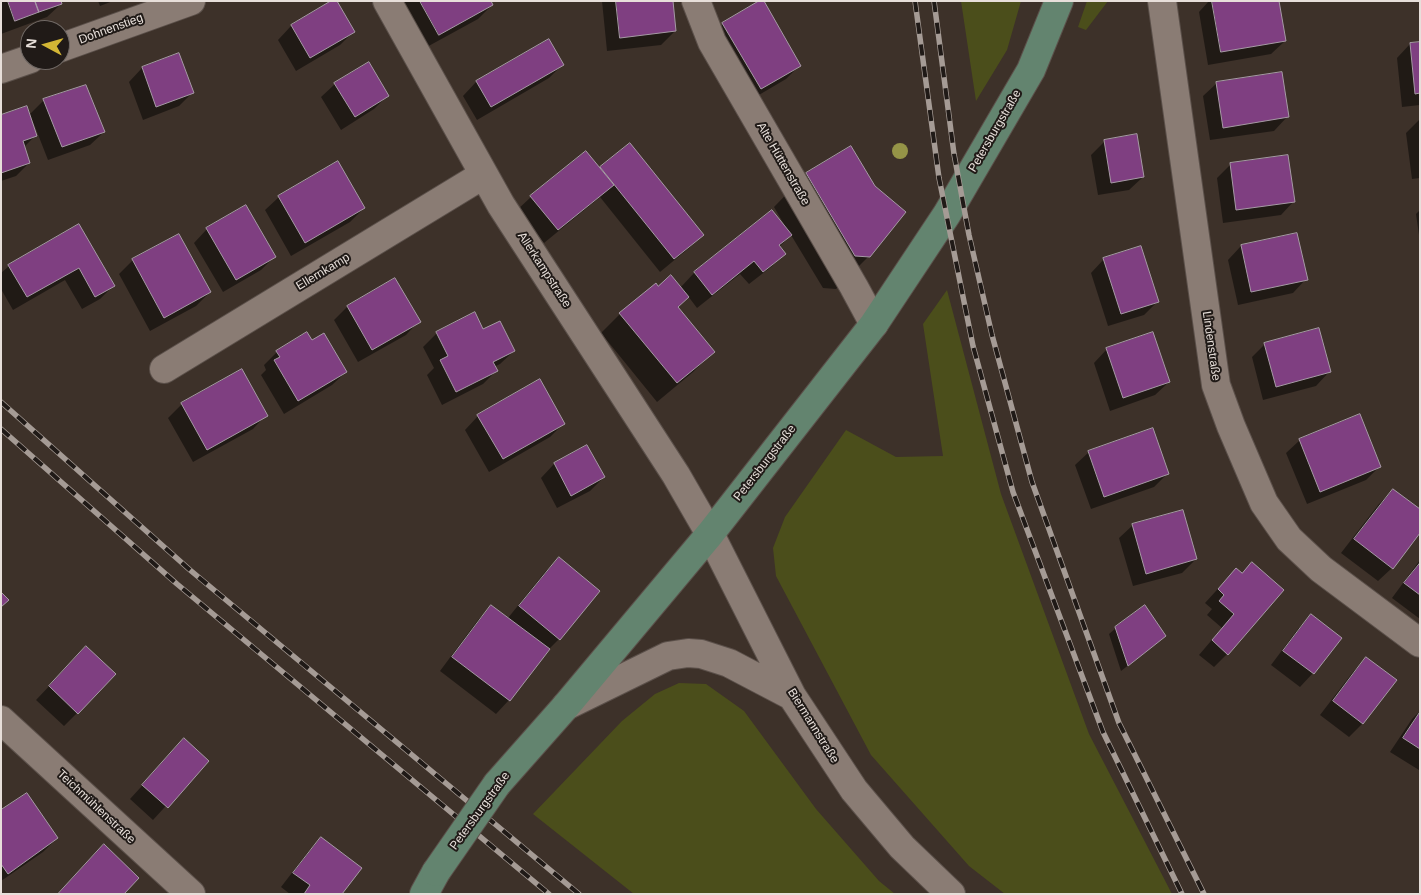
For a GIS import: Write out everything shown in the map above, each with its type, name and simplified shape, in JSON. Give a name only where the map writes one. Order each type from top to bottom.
[{"type":"main road","name":"Petersburgstraße","points":[[430,883],[497,784],[566,706],[710,534],[874,324],[947,214],[1031,70],[1059,1]]},
{"type":"street","name":"Dohnenstieg","points":[[70,44],[191,1]]},
{"type":"street","name":"Allerkampstraße","points":[[386,1],[501,205],[676,475],[710,534]]},
{"type":"street","name":"Alte Hüttenstraße","points":[[696,1],[712,42],[874,324]]},
{"type":"street","name":"Lindenstraße","points":[[1162,1],[1216,385],[1248,468],[1264,503],[1289,539],[1321,569],[1420,642]]},
{"type":"street","points":[[1,69],[20,62]]},
{"type":"street","name":"Ellernkamp","points":[[164,369],[483,175]]},
{"type":"street","name":"Biermannstraße","points":[[710,534],[792,696],[854,790],[902,847],[951,894]]},
{"type":"street","points":[[566,706],[668,656],[688,653],[701,654],[729,663],[792,696]]},
{"type":"street","name":"Teichmühlenstraße","points":[[1,720],[191,894]]},
{"type":"green space","points":[[961,1],[1021,1],[1007,50],[976,101]]},
{"type":"green space","points":[[1087,1],[1108,1],[1086,30],[1078,27]]},
{"type":"green space","points":[[947,290],[1001,494],[1089,734],[1172,894],[1005,894],[969,866],[871,755],[776,576],[773,548],[785,517],[846,430],[896,457],[943,456],[923,324]]},
{"type":"green space","points":[[679,683],[706,684],[744,711],[816,809],[879,881],[895,894],[634,894],[533,814],[622,721],[655,694]]},
{"type":"building","points":[[8,1],[35,1],[39,12],[15,21]]},
{"type":"building","points":[[35,1],[61,1],[62,4],[39,12]]},
{"type":"building","points":[[331,1],[337,1],[355,32],[310,58],[291,25]]},
{"type":"building","points":[[420,1],[491,1],[493,5],[439,35]]},
{"type":"building","points":[[616,1],[673,1],[676,31],[620,38]]},
{"type":"building","points":[[759,1],[764,1],[801,66],[761,89],[722,23]]},
{"type":"building","points":[[1212,1],[1279,1],[1286,41],[1221,52]]},
{"type":"building","points":[[549,39],[564,65],[491,107],[476,81]]},
{"type":"building","points":[[1420,42],[1420,93],[1415,94],[1410,43]]},
{"type":"building","points":[[179,53],[194,93],[156,107],[142,67]]},
{"type":"building","points":[[369,62],[389,96],[355,117],[334,83]]},
{"type":"building","points":[[1282,72],[1289,117],[1223,128],[1216,82]]},
{"type":"building","points":[[86,85],[105,132],[62,147],[43,99]]},
{"type":"building","points":[[27,106],[37,136],[23,141],[30,163],[1,173],[1,115]]},
{"type":"building","points":[[1137,134],[1144,177],[1111,183],[1104,140]]},
{"type":"building","points":[[630,143],[704,235],[674,259],[600,167]]},
{"type":"building","points":[[851,146],[875,186],[906,212],[870,257],[855,256],[806,173]]},
{"type":"building","points":[[586,151],[614,185],[558,230],[530,196]]},
{"type":"building","points":[[1288,155],[1295,202],[1236,210],[1230,163]]},
{"type":"building","points":[[338,161],[365,208],[305,243],[278,196]]},
{"type":"building","points":[[246,205],[276,257],[236,280],[206,228]]},
{"type":"building","points":[[772,210],[792,235],[779,245],[786,254],[763,272],[754,261],[712,295],[694,272]]},
{"type":"building","points":[[79,224],[115,286],[95,297],[79,268],[27,297],[8,265]]},
{"type":"building","points":[[1297,233],[1308,280],[1251,292],[1241,245]]},
{"type":"building","points":[[179,234],[211,292],[164,318],[132,259]]},
{"type":"building","points":[[1141,246],[1159,302],[1121,314],[1103,258]]},
{"type":"building","points":[[671,275],[689,297],[678,307],[715,352],[677,383],[619,313],[656,283],[658,286]]},
{"type":"building","points":[[395,278],[421,322],[372,350],[347,306]]},
{"type":"building","points":[[475,312],[483,329],[500,321],[515,351],[493,362],[498,371],[456,392],[440,360],[448,356],[436,332]]},
{"type":"building","points":[[1319,328],[1331,372],[1276,387],[1264,343]]},
{"type":"building","points":[[307,332],[312,340],[324,333],[347,372],[298,401],[274,360],[280,357],[276,351]]},
{"type":"building","points":[[1153,332],[1170,382],[1123,398],[1106,348]]},
{"type":"building","points":[[242,369],[268,416],[207,450],[181,403]]},
{"type":"building","points":[[540,379],[565,424],[503,459],[477,415]]},
{"type":"building","points":[[1360,414],[1381,467],[1320,492],[1299,439]]},
{"type":"building","points":[[1153,428],[1169,474],[1104,497],[1088,451]]},
{"type":"building","points":[[587,445],[605,477],[571,496],[554,463]]},
{"type":"building","points":[[1393,489],[1420,509],[1420,533],[1393,569],[1354,539]]},
{"type":"building","points":[[1183,510],[1197,559],[1146,574],[1132,524]]},
{"type":"building","points":[[559,557],[600,591],[560,640],[519,606]]},
{"type":"building","points":[[1252,562],[1284,590],[1228,655],[1212,640],[1234,614],[1219,601],[1224,595],[1218,589],[1236,568],[1242,573]]},
{"type":"building","points":[[1420,563],[1420,595],[1404,583]]},
{"type":"building","points":[[1,592],[9,600],[1,607]]},
{"type":"building","points":[[491,605],[550,649],[510,701],[452,657]]},
{"type":"building","points":[[1145,605],[1166,636],[1128,666],[1115,627]]},
{"type":"building","points":[[1311,614],[1342,638],[1314,674],[1283,651]]},
{"type":"building","points":[[86,646],[116,674],[78,714],[49,686]]},
{"type":"building","points":[[1366,657],[1397,680],[1363,724],[1333,701]]},
{"type":"building","points":[[1420,712],[1420,749],[1403,738]]},
{"type":"building","points":[[184,738],[209,761],[168,808],[142,785]]},
{"type":"building","points":[[27,793],[58,838],[8,874],[1,864],[1,810]]},
{"type":"building","points":[[321,837],[362,868],[342,894],[304,894],[310,885],[293,873]]},
{"type":"building","points":[[104,844],[139,878],[124,894],[58,894]]},
{"type":"railway","points":[[915,1],[939,178],[973,346],[1013,492],[1103,732],[1182,894]]},
{"type":"railway","points":[[934,1],[954,154],[969,235],[992,335],[1032,482],[1119,723],[1204,894]]},
{"type":"railway","points":[[1,402],[190,570],[579,894]]},
{"type":"railway","points":[[1,429],[177,584],[549,894]]}]
